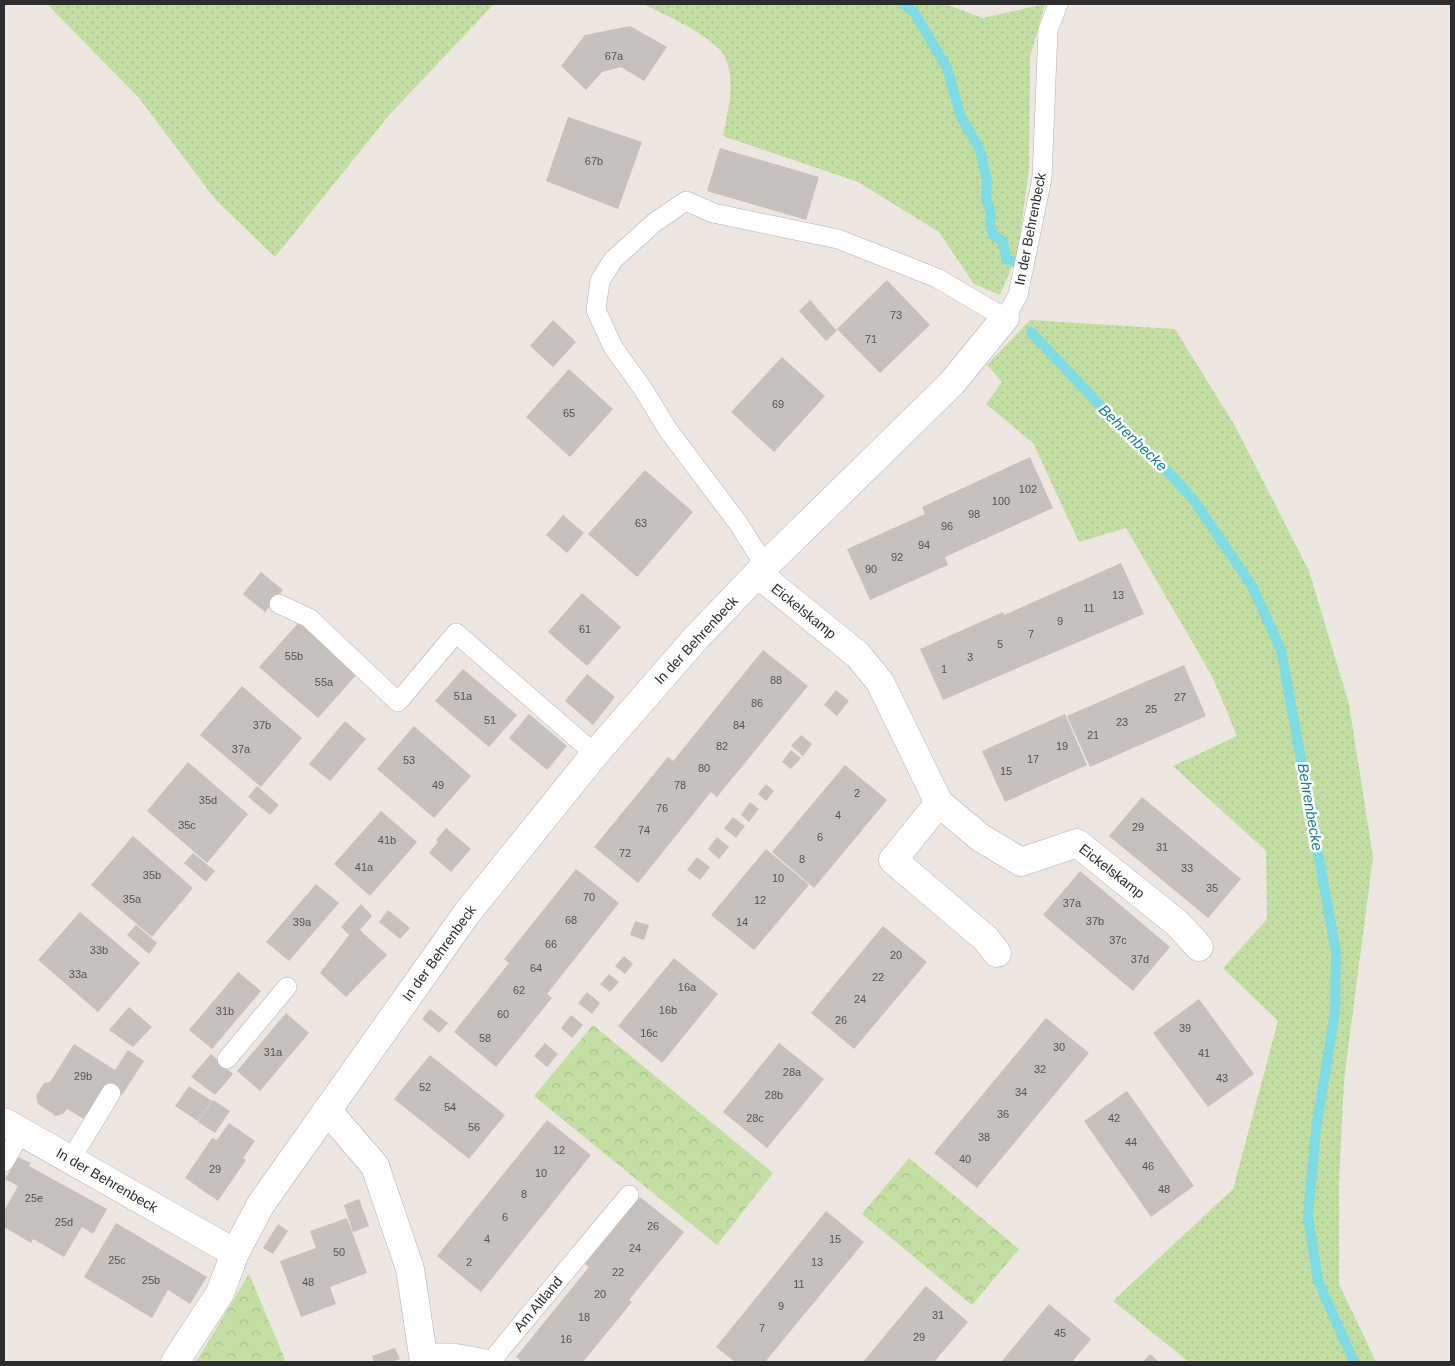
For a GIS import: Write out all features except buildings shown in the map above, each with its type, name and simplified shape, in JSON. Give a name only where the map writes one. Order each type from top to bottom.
[{"type":"street","name":"In der Behrenbeck","points":[[175,1362],[220,1293],[235,1253],[260,1204],[467,913],[595,754],[696,638],[762,570],[952,383],[1005,318]]},
{"type":"street","name":"Eickelskamp","points":[[762,570],[858,655],[880,682],[938,803],[981,838],[1020,862],[1077,843],[1177,923],[1199,947]]},
{"type":"street","points":[[938,803],[893,860],[986,939],[998,953]]},
{"type":"street","name":"Am Altland","points":[[327,1110],[374,1166],[410,1269],[424,1358]]},
{"type":"street","name":"In der Behrenbeck","points":[[12,1127],[235,1253]]},
{"type":"lane","name":"In der Behrenbeck","points":[[1005,318],[1018,295],[1042,178],[1048,30],[1058,4]]},
{"type":"lane","points":[[762,570],[738,523],[672,436],[643,389],[613,347],[596,310],[600,281],[613,260],[655,222],[686,201],[713,213],[838,239],[937,278],[1005,318]]},
{"type":"lane","points":[[279,604],[309,618],[398,702],[456,633],[595,754]]},
{"type":"lane","points":[[227,1060],[287,987]]},
{"type":"lane","points":[[71,1159],[111,1093]]},
{"type":"lane","points":[[4,1162],[12,1127]]},
{"type":"lane","name":"Am Altland","points":[[424,1358],[454,1352],[492,1360],[629,1195]]},
{"type":"green space","points":[[47,4],[494,4],[390,114],[275,257],[215,199],[139,98]]},
{"type":"green space","points":[[643,4],[945,4],[983,18],[1045,4],[1030,57],[1029,168],[1018,252],[1000,295],[974,284],[939,232],[858,182],[723,136],[730,91],[729,68],[725,58],[712,42],[703,36]]},
{"type":"green space","points":[[1030,320],[1175,329],[1235,426],[1309,571],[1349,704],[1373,857],[1344,1080],[1339,1182],[1339,1284],[1376,1362],[1189,1362],[1113,1301],[1233,1189],[1278,1021],[1223,968],[1267,919],[1266,851],[1173,766],[1237,736],[1212,676],[1126,528],[1079,542],[1033,443],[986,404],[1002,382],[987,365]]},
{"type":"green space","points":[[593,1025],[773,1173],[717,1245],[534,1096]]},
{"type":"green space","points":[[909,1158],[1019,1249],[972,1305],[862,1214]]},
{"type":"green space","points":[[249,1274],[286,1362],[196,1362]]},
{"type":"waterway","name":"Behrenbecke","points":[[903,4],[914,12],[947,68],[961,117],[980,150],[987,181],[986,198],[991,214],[990,225],[993,235],[1003,241],[1006,259],[1017,263]]},
{"type":"waterway","name":"Behrenbecke","points":[[1031,332],[1120,427],[1157,460],[1193,499],[1252,586],[1281,650],[1336,952],[1335,1012],[1316,1129],[1308,1216],[1318,1281],[1354,1362]]}]
